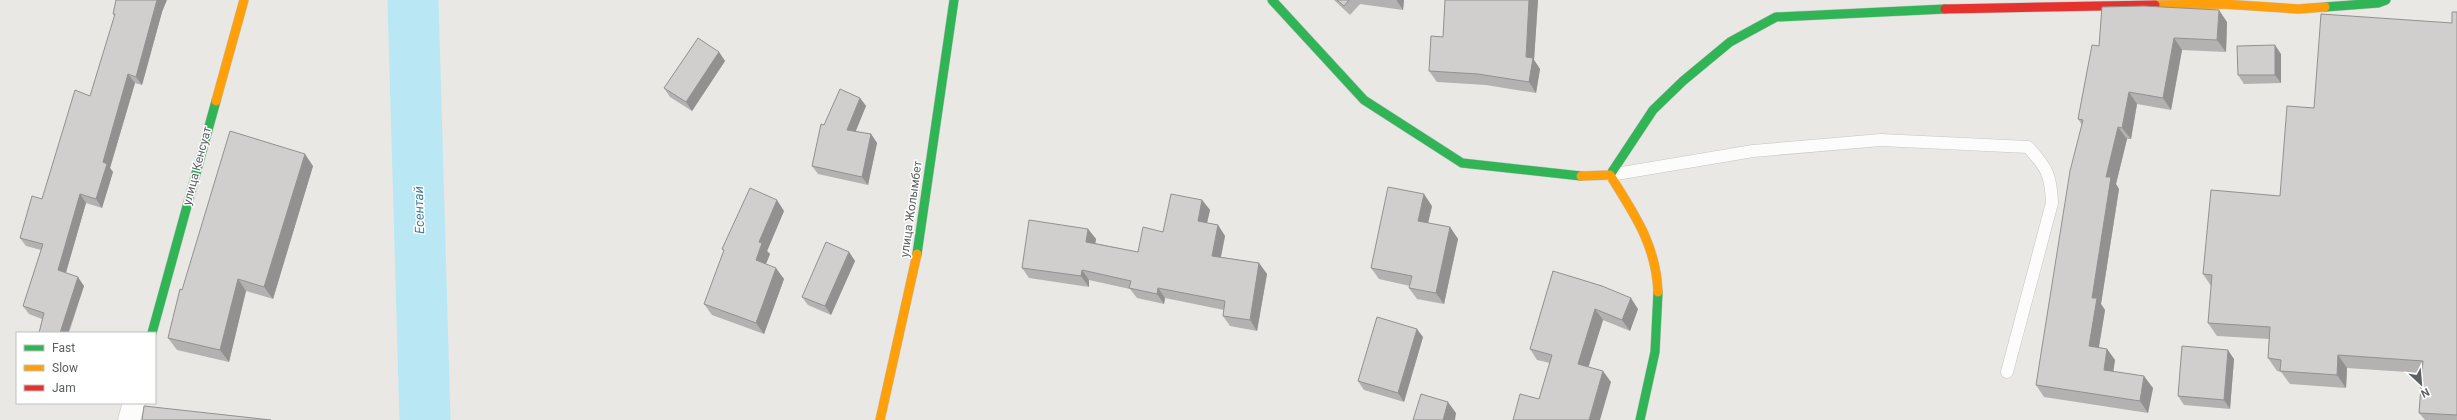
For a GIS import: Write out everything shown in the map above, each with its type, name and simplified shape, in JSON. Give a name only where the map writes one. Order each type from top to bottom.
[{"type":"street","name":"улица Кенсуат","points":[[152,332],[244,0]]},
{"type":"street","name":"улица Жолымбет","points":[[880,420],[916,261],[954,0]]},
{"type":"street","points":[[1272,0],[1364,100],[1462,163],[1569,176],[1610,175]]},
{"type":"street","points":[[1610,175],[1653,110],[1730,42],[1776,16],[1947,8],[2215,4],[2298,9],[2378,3],[2386,0]]},
{"type":"street","points":[[1610,175],[1647,237],[1660,287],[1657,348],[1640,420]]},
{"type":"street","points":[[129,420],[134,404]]},
{"type":"lane","points":[[1610,175],[1753,151],[1881,140],[2028,147],[2042,162],[2052,181],[2052,203],[2007,372]]},
{"type":"building","points":[[116,0],[157,0],[136,77],[128,74],[103,162],[107,164],[96,199],[80,194],[58,270],[78,277],[60,332],[39,332],[44,313],[23,306],[43,244],[20,238],[32,196],[42,199],[75,90],[90,96],[115,14],[113,14]]},
{"type":"building","points":[[1337,0],[1349,0],[1344,6]]},
{"type":"building","points":[[1445,0],[1529,0],[1526,57],[1533,58],[1529,82],[1478,74],[1429,71],[1431,36],[1443,37]]},
{"type":"building","points":[[2144,6],[2219,10],[2217,40],[2174,38],[2163,98],[2129,92],[2122,128],[2118,127],[2106,177],[2111,177],[2092,298],[2097,298],[2089,346],[2107,349],[2104,370],[2144,376],[2140,401],[2036,385],[2070,171],[2083,120],[2078,119],[2092,45],[2099,46],[2102,7]]},
{"type":"building","points":[[2452,12],[2457,12],[2457,415],[2419,413],[2423,361],[2338,355],[2337,375],[2280,371],[2281,360],[2268,358],[2270,327],[2208,323],[2212,275],[2203,274],[2211,190],[2280,196],[2287,106],[2314,108],[2321,14],[2452,23]]},
{"type":"building","points":[[698,38],[719,52],[686,102],[664,88]]},
{"type":"building","points":[[2275,45],[2275,75],[2238,75],[2237,46]]},
{"type":"building","points":[[840,89],[860,98],[847,130],[871,134],[862,177],[812,166],[821,124],[824,125]]},
{"type":"building","points":[[230,131],[305,154],[264,287],[238,279],[220,350],[168,338],[180,289],[182,290]]},
{"type":"building","points":[[1388,187],[1424,194],[1418,221],[1450,227],[1436,293],[1409,288],[1412,276],[1371,268]]},
{"type":"building","points":[[750,188],[777,200],[759,242],[762,243],[756,260],[776,268],[756,323],[704,304],[724,250],[722,249]]},
{"type":"building","points":[[1171,194],[1202,200],[1198,221],[1218,225],[1212,256],[1259,263],[1250,320],[1223,316],[1225,301],[1158,288],[1157,294],[1129,288],[1131,281],[1082,270],[1081,276],[1022,268],[1029,220],[1088,229],[1086,242],[1138,252],[1143,227],[1163,232]]},
{"type":"building","points":[[826,242],[849,252],[825,306],[802,297]]},
{"type":"building","points":[[1553,271],[1602,286],[1631,298],[1622,320],[1595,309],[1578,364],[1603,371],[1589,420],[1513,420],[1520,394],[1539,399],[1552,355],[1530,349]]},
{"type":"building","points":[[1377,317],[1417,329],[1398,393],[1358,381]]},
{"type":"building","points":[[2182,346],[2228,350],[2224,400],[2178,396]]},
{"type":"building","points":[[1421,394],[1448,402],[1443,420],[1413,420]]},
{"type":"building","points":[[144,406],[271,420],[142,420]]},
{"type":"waterway","name":"Есентай","points":[[413,0],[425,420]]},
{"type":"traffic: fast","points":[[917,254],[954,0]]},
{"type":"traffic: fast","points":[[1272,0],[1364,100],[1462,163],[1581,176]]},
{"type":"traffic: fast","points":[[2325,7],[2378,3],[2386,0]]},
{"type":"traffic: fast","points":[[1610,175],[1653,110],[1683,81],[1730,42],[1776,17],[1945,9]]},
{"type":"traffic: fast","points":[[152,332],[216,101]]},
{"type":"traffic: fast","points":[[1640,420],[1655,352],[1658,292]]},
{"type":"traffic: slow","points":[[216,101],[244,0]]},
{"type":"traffic: slow","points":[[2155,5],[2223,4],[2298,9],[2325,7]]},
{"type":"traffic: slow","points":[[1581,176],[1610,175],[1635,217],[1648,244],[1653,259],[1658,292]]},
{"type":"traffic: slow","points":[[880,420],[917,254]]},
{"type":"traffic: jam","points":[[1945,9],[2155,5]]}]
